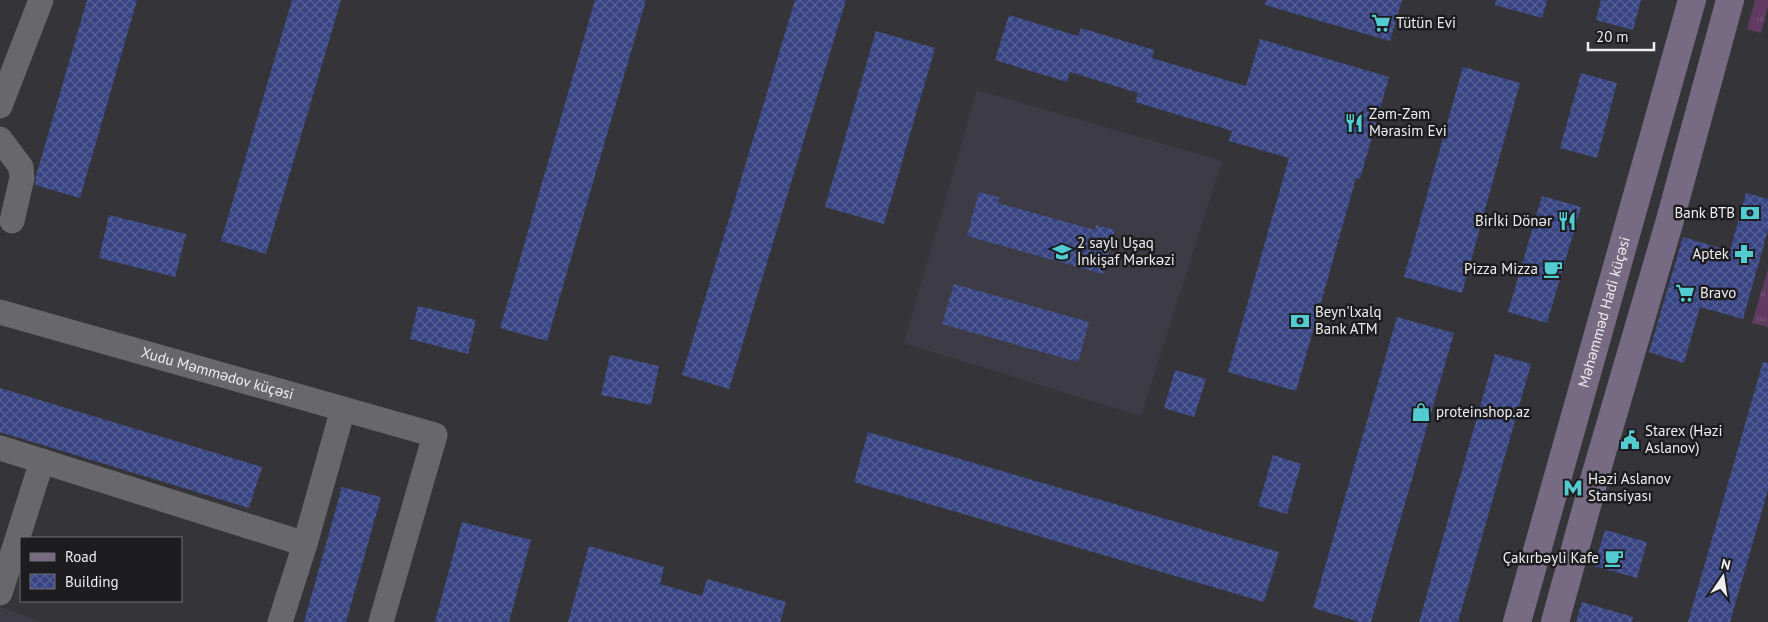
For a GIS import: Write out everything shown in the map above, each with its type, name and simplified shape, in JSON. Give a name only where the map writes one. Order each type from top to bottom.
[{"type":"street","points":[[0,106],[41,0]]},
{"type":"street","name":"Məhəmməd Hadi küçəsi","points":[[1517,622],[1692,0]]},
{"type":"street","points":[[1555,622],[1596,473],[1670,220],[1730,0]]},
{"type":"street","points":[[0,139],[21,167],[22,178],[12,221]]},
{"type":"street","name":"Xudu Məmmədov küçəsi","points":[[0,312],[435,435],[381,622]]},
{"type":"street","points":[[280,622],[305,544],[343,409]]},
{"type":"street","points":[[0,448],[305,544]]},
{"type":"street","points":[[0,593],[42,461]]},
{"type":"street","points":[[1562,463],[1596,473]]},
{"type":"shaded area","name":"2 saylı Uşaq İnkişaf Mərkəzi","points":[[977,90],[1222,161],[1141,416],[904,343]]},
{"type":"shaded area","points":[[0,607],[42,622],[0,622]]},
{"type":"green space","points":[[1755,0],[1768,0],[1761,33],[1747,29]]},
{"type":"green space","points":[[1768,269],[1768,327],[1752,323]]},
{"type":"building","points":[[87,0],[137,0],[80,198],[35,185]]},
{"type":"building","points":[[292,0],[341,0],[266,254],[221,241]]},
{"type":"building","points":[[595,0],[646,0],[547,341],[500,328]]},
{"type":"building","points":[[795,0],[846,0],[729,389],[682,375]]},
{"type":"building","points":[[1266,0],[1402,0],[1390,41],[1265,5]]},
{"type":"building","points":[[1496,0],[1547,0],[1542,18],[1495,5]]},
{"type":"building","points":[[1601,0],[1641,0],[1633,30],[1596,20]]},
{"type":"building","points":[[1009,15],[1078,36],[1081,28],[1154,50],[1152,58],[1246,86],[1260,39],[1389,77],[1360,179],[1356,178],[1296,391],[1228,372],[1289,158],[1229,141],[1232,131],[1135,102],[1138,93],[1070,72],[1067,82],[995,60]]},
{"type":"building","points":[[876,31],[935,48],[884,224],[825,207]]},
{"type":"building","points":[[1463,67],[1520,83],[1462,293],[1404,277]]},
{"type":"building","points":[[1581,73],[1617,83],[1597,158],[1560,148]]},
{"type":"building","points":[[979,192],[999,197],[998,203],[1095,230],[1096,225],[1115,230],[1103,274],[967,236]]},
{"type":"building","points":[[1746,193],[1768,199],[1768,230],[1743,319],[1700,307],[1684,363],[1649,352],[1683,237],[1730,251]]},
{"type":"building","points":[[1542,196],[1581,207],[1547,323],[1508,312]]},
{"type":"building","points":[[109,215],[186,234],[175,277],[99,258]]},
{"type":"building","points":[[954,284],[1089,322],[1078,362],[942,324]]},
{"type":"building","points":[[418,306],[476,320],[468,354],[410,339]]},
{"type":"building","points":[[1397,317],[1454,333],[1371,622],[1360,622],[1313,608]]},
{"type":"building","points":[[1495,354],[1531,364],[1458,622],[1419,622]]},
{"type":"building","points":[[610,355],[659,366],[651,405],[601,395]]},
{"type":"building","points":[[1763,362],[1768,363],[1768,490],[1730,622],[1688,622]]},
{"type":"building","points":[[1175,370],[1206,379],[1194,417],[1164,408]]},
{"type":"building","points":[[0,388],[262,467],[249,508],[0,432]]},
{"type":"building","points":[[868,432],[1279,552],[1264,602],[854,482]]},
{"type":"building","points":[[1273,455],[1301,464],[1287,514],[1258,506]]},
{"type":"building","points":[[342,487],[381,497],[346,622],[304,622]]},
{"type":"building","points":[[462,522],[531,540],[509,622],[435,622]]},
{"type":"building","points":[[1605,530],[1647,542],[1637,578],[1594,566]]},
{"type":"building","points":[[589,546],[664,567],[660,584],[702,596],[707,579],[786,602],[780,622],[568,622]]},
{"type":"building","points":[[1582,602],[1633,617],[1632,622],[1576,622]]},
{"type":"place","name":"Tütün Evi","points":[[1381,23]]},
{"type":"place","name":"Zәm-Zәm Mәrasim Evi","points":[[1354,123]]},
{"type":"place","name":"Bank BTB","points":[[1750,213]]},
{"type":"place","name":"Birİki Dönər","points":[[1567,221]]},
{"type":"place","name":"2 saylı Uşaq İnkişaf Mərkəzi","points":[[1062,252]]},
{"type":"place","name":"Aptek","points":[[1744,254]]},
{"type":"place","name":"Pizza Mizza","points":[[1553,269]]},
{"type":"place","name":"Bravo","points":[[1685,293]]},
{"type":"place","name":"Beyn'lxalq Bank ATM","points":[[1300,321]]},
{"type":"place","name":"proteinshop.az","points":[[1421,412]]},
{"type":"place","name":"Starex (Həzi Aslanov)","points":[[1630,440]]},
{"type":"place","name":"Həzi Aslanov Stansiyası","points":[[1573,488]]},
{"type":"place","name":"Çakırbəyli Kafe","points":[[1614,558]]}]
